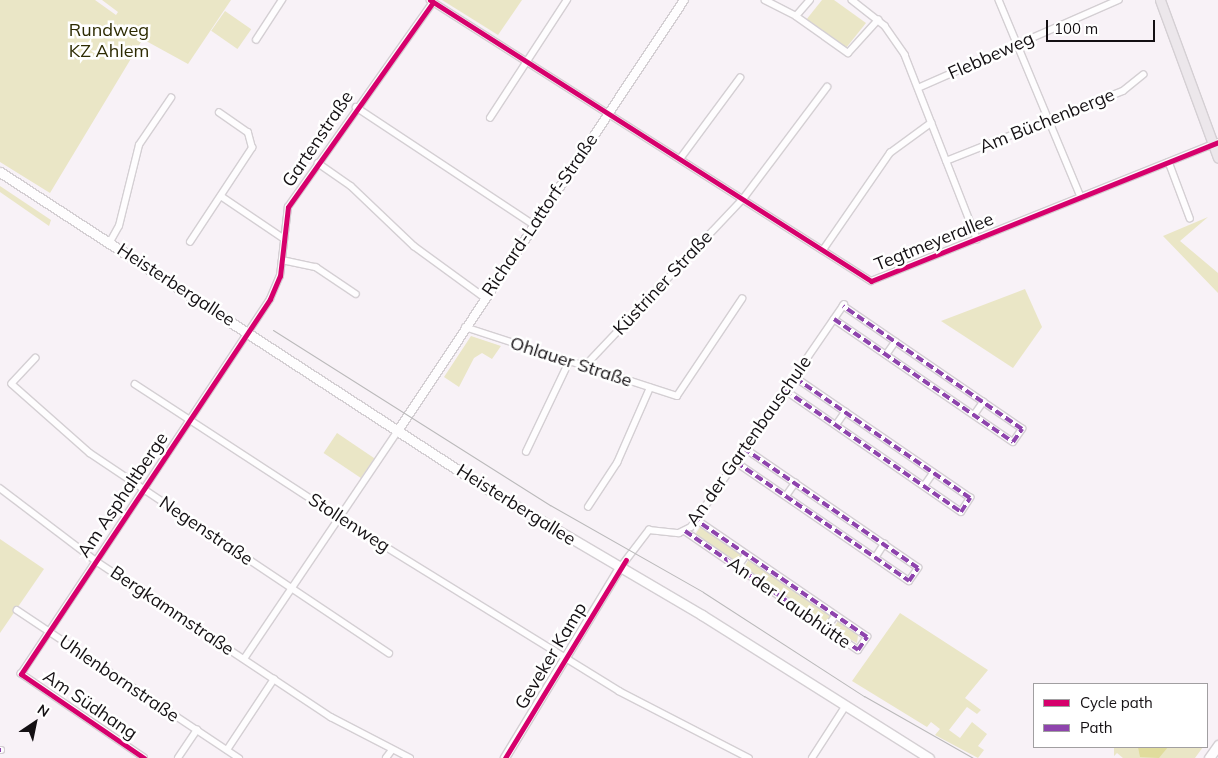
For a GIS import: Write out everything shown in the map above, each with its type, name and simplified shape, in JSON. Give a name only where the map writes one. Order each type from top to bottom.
[{"type":"main road","points":[[1160,0],[1215,143],[1218,158]]},
{"type":"main road","name":"Heisterbergallee","points":[[0,172],[398,431],[929,758]]},
{"type":"main road","points":[[1209,758],[1218,745]]},
{"type":"street","points":[[256,40],[282,0]]},
{"type":"street","points":[[490,118],[567,0]]},
{"type":"street","name":"Richard-Lattorf-Straße","points":[[398,431],[484,297],[684,0]]},
{"type":"street","points":[[765,0],[796,16],[848,53],[878,20]]},
{"type":"street","points":[[796,16],[810,0]]},
{"type":"street","points":[[852,0],[878,20],[905,55],[977,239]]},
{"type":"street","points":[[1000,0],[1080,197]]},
{"type":"street","name":"Flebbeweg","points":[[918,88],[1118,0]]},
{"type":"street","name":"Tegtmeyerallee","points":[[431,1],[871,281],[1215,143]]},
{"type":"street","name":"Gartenstraße","points":[[247,332],[274,291],[282,260],[283,238],[288,208],[431,1]]},
{"type":"street","name":"Am Büchenberge","points":[[946,161],[1123,91],[1143,75]]},
{"type":"street","points":[[680,160],[740,78]]},
{"type":"street","name":"Küstriner Straße","points":[[584,367],[743,199],[827,87]]},
{"type":"street","points":[[110,242],[119,226],[139,145],[171,98]]},
{"type":"street","points":[[356,107],[533,224]]},
{"type":"street","points":[[190,242],[252,148],[248,133],[219,114]]},
{"type":"street","points":[[823,250],[890,153],[931,123]]},
{"type":"street","points":[[1169,162],[1190,218]]},
{"type":"street","points":[[318,163],[351,186],[414,246],[484,297]]},
{"type":"street","points":[[221,196],[283,238]]},
{"type":"street","points":[[282,260],[316,268],[356,294]]},
{"type":"street","name":"Ohlauer Straße","points":[[465,327],[677,396],[742,299]]},
{"type":"street","name":"An der Gartenbauschule","points":[[620,568],[649,530],[685,531],[696,520],[843,305],[895,342]]},
{"type":"street","points":[[834,319],[886,355],[1013,442],[1022,429],[895,342],[886,355]]},
{"type":"street","name":"Am Asphaltberge","points":[[21,674],[247,332]]},
{"type":"street","name":"Negenstraße","points":[[36,358],[12,384],[90,453],[389,653]]},
{"type":"street","points":[[526,452],[569,362]]},
{"type":"street","points":[[785,390],[961,512],[970,498],[794,377]]},
{"type":"street","name":"Stollenweg","points":[[135,384],[340,518],[639,703],[749,758]]},
{"type":"street","points":[[588,507],[617,463],[650,388]]},
{"type":"street","points":[[974,415],[983,402]]},
{"type":"street","points":[[836,425],[845,412]]},
{"type":"street","points":[[244,659],[398,431]]},
{"type":"street","points":[[736,462],[909,581],[918,568],[745,449]]},
{"type":"street","points":[[924,486],[933,473]]},
{"type":"street","points":[[786,496],[795,483]]},
{"type":"street","name":"Bergkammstraße","points":[[0,488],[96,560],[274,679],[392,750],[410,758]]},
{"type":"street","name":"An der Laubhütte","points":[[685,531],[858,650],[866,638],[696,520]]},
{"type":"street","points":[[875,558],[884,544]]},
{"type":"street","points":[[737,568],[746,554]]},
{"type":"street","name":"Geveker Kamp","points":[[505,758],[620,568]]},
{"type":"street","name":"Uhlenbornstraße","points":[[17,610],[239,758]]},
{"type":"street","points":[[826,629],[835,616]]},
{"type":"street","name":"Am Südhang","points":[[21,674],[144,758]]},
{"type":"street","points":[[227,750],[274,679]]},
{"type":"street","points":[[812,758],[845,707]]},
{"type":"street","name":"Uhlenbornstraße","points":[[178,758],[197,730]]},
{"type":"street","points":[[386,758],[392,750]]},
{"type":"green space","name":"Rundweg KZ Ahlem","points":[[0,0],[95,0],[116,15],[118,12],[102,0],[231,0],[188,64],[137,36],[141,42],[50,193],[0,162]]},
{"type":"green space","points":[[442,0],[522,0],[498,35]]},
{"type":"green space","points":[[822,0],[834,0],[866,23],[846,48],[806,20]]},
{"type":"green space","points":[[225,11],[251,29],[237,49],[211,31]]},
{"type":"green space","points":[[0,186],[51,220],[49,226],[0,192]]},
{"type":"green space","points":[[1208,217],[1180,241],[1218,273],[1218,293],[1163,236]]},
{"type":"green space","points":[[1025,289],[1042,327],[1013,368],[941,321]]},
{"type":"green space","points":[[471,336],[501,346],[492,359],[482,353],[474,358],[459,387],[444,377]]},
{"type":"green space","points":[[337,433],[374,458],[361,478],[324,453]]},
{"type":"green space","points":[[700,527],[742,554],[736,563],[695,535]]},
{"type":"green space","points":[[0,539],[44,569],[0,633]]},
{"type":"green space","points":[[749,559],[831,615],[827,624],[743,569]]},
{"type":"green space","points":[[900,613],[988,670],[965,698],[981,710],[977,714],[967,707],[949,730],[960,738],[972,722],[987,734],[978,746],[984,750],[978,758],[935,735],[940,729],[931,722],[927,727],[852,681]]},
{"type":"green space","points":[[838,621],[858,635],[857,643],[832,630]]},
{"type":"green space","points":[[1114,748],[1202,748],[1195,758],[1123,758],[1117,753],[1114,756]]},
{"type":"shaded area","points":[[1138,748],[1167,748],[1159,758],[1140,757]]},
{"type":"tram line","points":[[273,330],[550,505],[703,592],[864,696],[973,758]]},
{"type":"marked path","points":[[834,319],[1013,442],[1022,429],[843,306]]},
{"type":"marked path","points":[[785,390],[961,512],[970,498],[794,377]]},
{"type":"marked path","points":[[736,462],[909,581],[918,568],[745,449]]},
{"type":"marked path","points":[[685,531],[858,650],[867,637],[696,520]]},
{"type":"cycle path","points":[[430,0],[871,281],[1218,142]]},
{"type":"cycle path","points":[[144,758],[21,674],[270,299],[280,276],[288,207],[433,2]]},
{"type":"cycle path","points":[[505,758],[626,560]]}]
